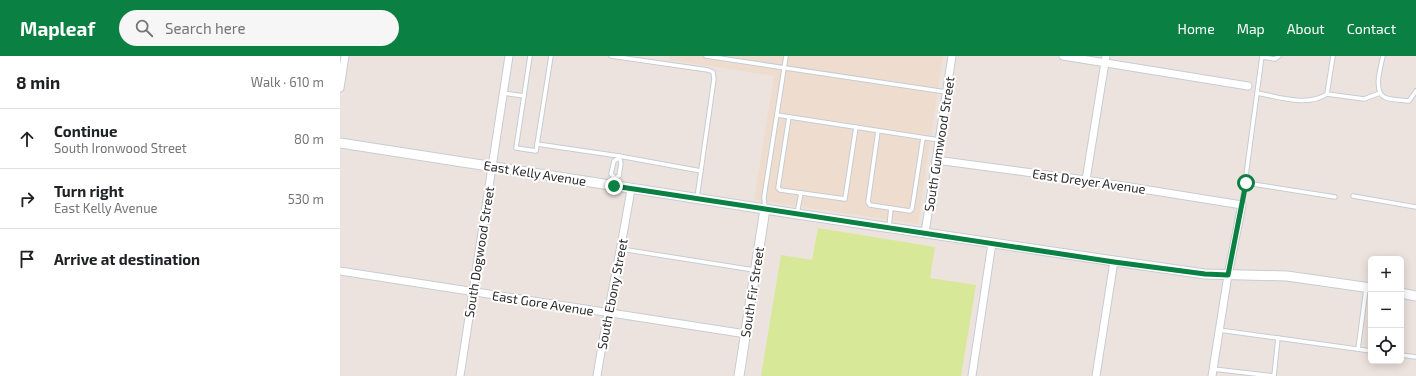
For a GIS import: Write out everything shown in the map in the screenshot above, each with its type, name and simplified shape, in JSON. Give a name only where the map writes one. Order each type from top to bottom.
[{"type":"street","points":[[340,88],[345,56]]},
{"type":"street","name":"South Dogwood Street","points":[[460,376],[509,56]]},
{"type":"street","name":"South Gumwood Street","points":[[925,233],[952,56]]},
{"type":"street","points":[[1063,56],[1106,59],[1248,86]]},
{"type":"street","points":[[1086,180],[1106,59]]},
{"type":"street","name":"East Kelly Avenue","points":[[340,143],[492,166],[615,182],[631,189],[1114,262],[1205,274],[1287,276],[1368,288]]},
{"type":"street","name":"East Dreyer Avenue","points":[[936,160],[1086,180],[1242,205]]},
{"type":"street","name":"South Ebony Street","points":[[598,376],[607,313],[621,249],[631,189]]},
{"type":"street","points":[[1213,372],[1228,275],[1242,205]]},
{"type":"street","name":"South Fir Street","points":[[739,376],[764,208]]},
{"type":"street","points":[[972,376],[992,243]]},
{"type":"street","points":[[1096,376],[1114,262]]},
{"type":"street","name":"East Gore Avenue","points":[[340,271],[746,334]]},
{"type":"street","points":[[1404,294],[1416,296]]},
{"type":"lane","points":[[530,56],[516,148],[536,151],[551,56]]},
{"type":"lane","points":[[611,56],[708,70],[713,72],[714,79],[697,198]]},
{"type":"lane","points":[[706,56],[947,92]]},
{"type":"lane","points":[[764,208],[764,197],[786,56]]},
{"type":"lane","points":[[1242,205],[1262,57],[1275,59],[1279,56]]},
{"type":"lane","points":[[1327,94],[1333,56]]},
{"type":"lane","points":[[1383,56],[1378,83],[1380,93],[1385,98],[1408,101],[1416,91],[1416,87]]},
{"type":"lane","points":[[503,93],[524,96]]},
{"type":"lane","points":[[1257,94],[1307,101],[1318,100],[1327,94],[1364,99],[1380,93]]},
{"type":"lane","points":[[777,115],[939,140]]},
{"type":"lane","points":[[789,117],[778,188],[780,190],[845,199],[856,127]]},
{"type":"lane","points":[[878,131],[868,202],[870,204],[910,211],[912,209],[923,138]]},
{"type":"lane","points":[[537,144],[701,171]]},
{"type":"lane","points":[[619,157],[621,162],[619,176],[615,182],[611,174],[614,161],[619,157]]},
{"type":"lane","points":[[1246,183],[1335,197]]},
{"type":"lane","points":[[797,214],[801,193]]},
{"type":"lane","points":[[1353,196],[1416,207]]},
{"type":"lane","points":[[889,227],[892,208]]},
{"type":"lane","points":[[621,249],[755,271]]},
{"type":"lane","points":[[1358,349],[1368,292]]},
{"type":"lane","points":[[1219,330],[1368,351]]},
{"type":"lane","points":[[1213,372],[1273,376],[1278,338]]},
{"type":"lane","points":[[1404,355],[1416,357]]},
{"type":"shaded area","points":[[669,56],[943,56],[918,224],[754,200],[774,76],[669,60]]},
{"type":"green space","points":[[818,228],[935,247],[930,278],[976,285],[961,376],[761,376],[781,255],[812,260]]},
{"type":"route","points":[[614,186],[1114,262],[1205,274],[1228,275],[1246,183]]}]
